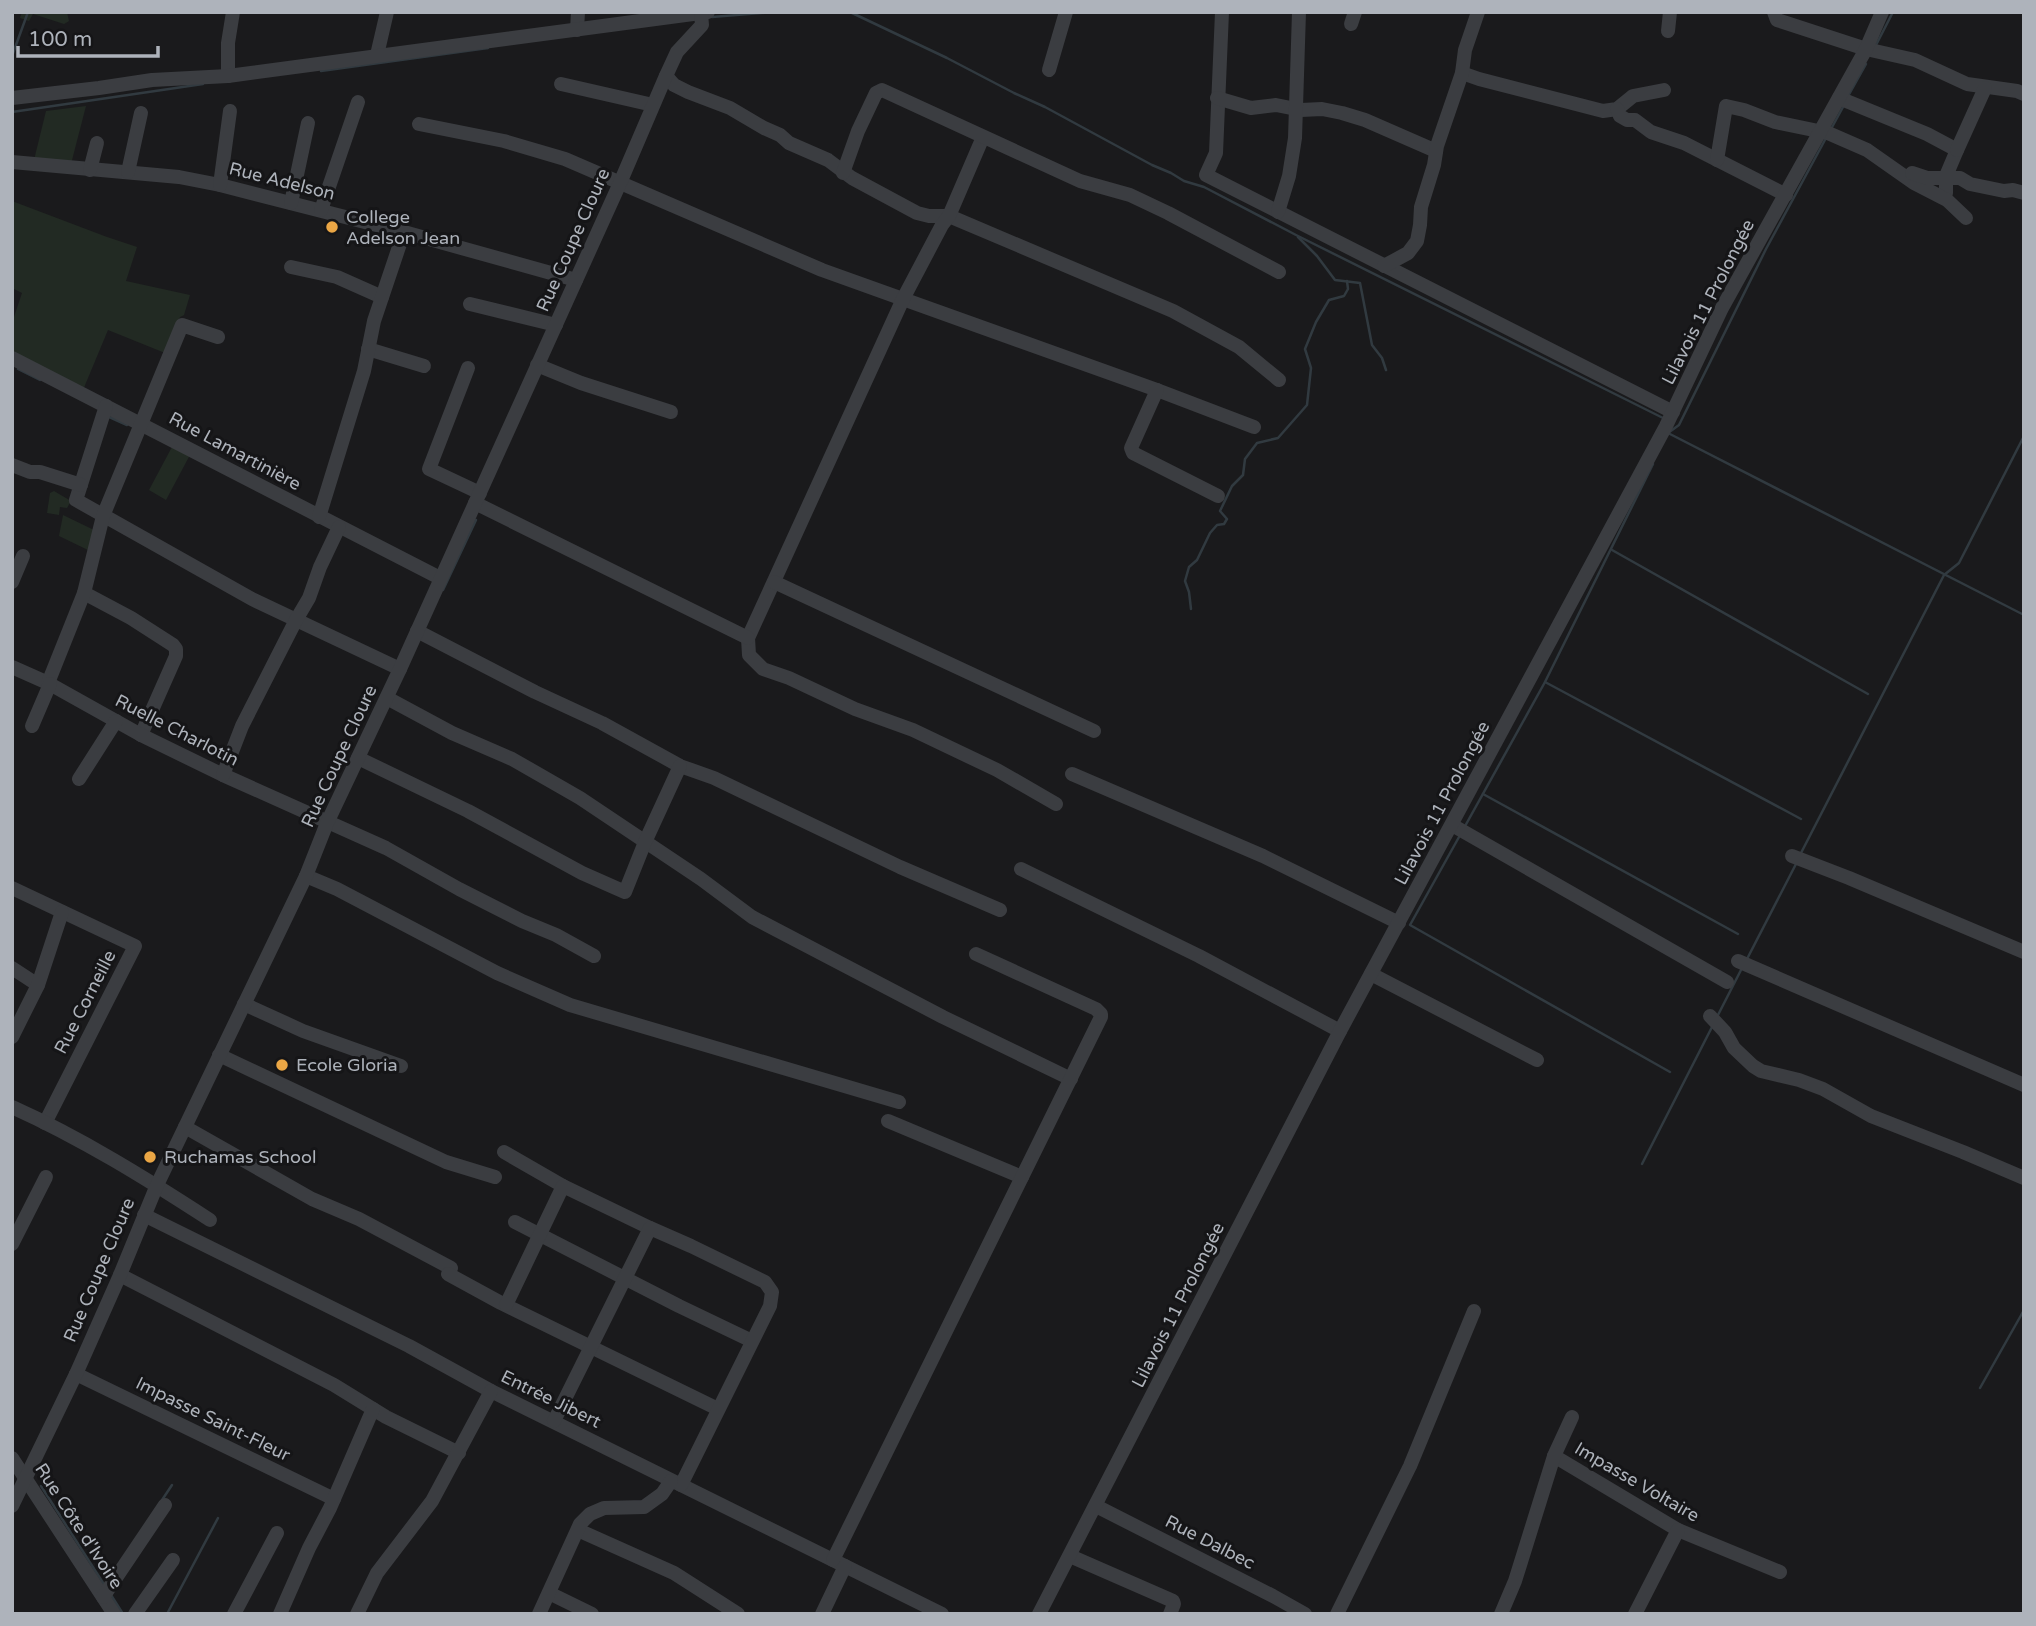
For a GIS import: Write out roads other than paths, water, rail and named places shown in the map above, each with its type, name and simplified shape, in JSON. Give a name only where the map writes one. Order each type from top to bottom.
[{"type":"street","points":[[228,76],[228,43],[233,12]]},
{"type":"street","points":[[376,55],[387,12]]},
{"type":"street","points":[[577,30],[578,12]]},
{"type":"street","points":[[1049,70],[1066,12]]},
{"type":"street","points":[[1222,12],[1216,153],[1206,175],[1673,412]]},
{"type":"street","points":[[1278,212],[1293,158],[1298,12]]},
{"type":"street","points":[[1384,266],[1408,253],[1417,241],[1421,207],[1478,12]]},
{"type":"street","points":[[1668,31],[1670,12]]},
{"type":"street","points":[[1774,12],[1777,20],[1866,49],[1915,60],[1967,85],[2024,94]]},
{"type":"street","name":"Lilavois 11 Prolongée","points":[[1039,1614],[1340,1031],[1666,426],[1722,308],[1866,49],[1882,12]]},
{"type":"street","points":[[12,97],[99,89],[152,80],[228,76],[704,15]]},
{"type":"street","name":"Rue Coupe Cloure","points":[[12,1506],[76,1374],[157,1185],[306,876],[327,823],[387,698],[556,326],[677,52],[704,15]]},
{"type":"street","points":[[1462,73],[1602,111],[1616,109],[1633,96],[1664,90]]},
{"type":"street","points":[[666,76],[674,85],[730,108],[780,135],[789,143],[828,160],[843,173],[917,213],[950,216],[1173,311],[1239,347],[1279,380]]},
{"type":"street","points":[[561,84],[653,105]]},
{"type":"street","points":[[1943,197],[1946,194],[1946,178],[1985,88]]},
{"type":"street","points":[[843,173],[858,131],[876,93],[882,90],[1080,181],[1139,200],[1279,272]]},
{"type":"street","points":[[1217,98],[1251,108],[1276,105],[1342,113],[1365,120],[1436,152]]},
{"type":"street","points":[[1839,98],[1927,134],[1957,150]]},
{"type":"street","points":[[321,210],[358,102]]},
{"type":"street","points":[[1717,160],[1726,106],[1744,110],[1775,121],[1821,131],[1867,150],[1914,183],[1943,197],[1966,218]]},
{"type":"street","points":[[1616,109],[1620,116],[1627,120],[1635,120],[1651,132],[1684,143],[1786,195]]},
{"type":"street","points":[[220,184],[230,111]]},
{"type":"street","points":[[128,173],[141,113]]},
{"type":"street","points":[[291,203],[308,123]]},
{"type":"street","points":[[419,124],[504,141],[565,159],[822,270],[1254,427]]},
{"type":"street","points":[[983,137],[950,216],[942,225],[903,299],[748,638],[749,655],[763,669],[789,678],[855,709],[913,730],[997,770],[1056,804]]},
{"type":"street","points":[[90,170],[97,143]]},
{"type":"street","name":"Rue Adelson","points":[[12,162],[179,177],[220,184],[576,280]]},
{"type":"street","points":[[1893,169],[1927,178],[1960,178],[1970,184],[2024,193]]},
{"type":"street","points":[[319,517],[358,393],[374,321],[404,232]]},
{"type":"street","points":[[291,267],[337,277],[382,297]]},
{"type":"street","points":[[470,304],[556,326]]},
{"type":"street","points":[[32,726],[84,593],[103,516],[182,325],[218,337]]},
{"type":"street","points":[[368,349],[424,366]]},
{"type":"street","name":"Rue Lamartinière","points":[[12,358],[104,410],[142,424],[440,578]]},
{"type":"street","points":[[537,365],[581,383],[671,412]]},
{"type":"street","points":[[468,368],[429,469],[477,498],[748,638]]},
{"type":"street","points":[[1157,390],[1131,448],[1133,453],[1218,496]]},
{"type":"street","points":[[104,410],[76,500],[252,599],[400,669]]},
{"type":"street","points":[[12,465],[81,485]]},
{"type":"street","points":[[223,775],[242,726],[309,598],[339,527]]},
{"type":"street","points":[[12,582],[23,556]]},
{"type":"street","points":[[774,582],[1094,731]]},
{"type":"street","points":[[84,593],[142,625],[176,649],[176,656],[141,735]]},
{"type":"street","points":[[417,631],[601,723],[680,766],[714,778],[1000,911]]},
{"type":"street","name":"Ruelle Charlotin","points":[[12,667],[223,775],[386,848],[459,889],[594,956]]},
{"type":"street","points":[[387,698],[452,733],[512,759],[580,798],[752,917],[943,1017],[1071,1079]]},
{"type":"street","points":[[79,779],[116,721]]},
{"type":"street","points":[[358,758],[468,811],[582,873],[625,892],[680,766]]},
{"type":"street","points":[[1072,774],[1263,856],[1399,923]]},
{"type":"street","points":[[1452,825],[1727,982]]},
{"type":"street","points":[[1792,856],[2024,952]]},
{"type":"street","points":[[1021,869],[1199,957],[1340,1031]]},
{"type":"street","points":[[306,876],[337,889],[497,973],[570,1005],[899,1102]]},
{"type":"street","name":"Rue Corneille","points":[[12,888],[135,946],[45,1123]]},
{"type":"street","points":[[12,1037],[38,985],[62,912]]},
{"type":"street","points":[[822,1614],[839,1563],[1022,1177],[1099,1022],[1099,1012],[976,954]]},
{"type":"street","points":[[1738,961],[2024,1085]]},
{"type":"street","points":[[12,968],[38,985]]},
{"type":"street","points":[[1371,974],[1537,1060]]},
{"type":"street","points":[[244,1004],[303,1031],[401,1066]]},
{"type":"street","points":[[1710,1016],[1725,1032],[1734,1048],[1761,1071],[1824,1089],[1871,1115],[2024,1178]]},
{"type":"street","points":[[219,1055],[446,1162],[495,1177]]},
{"type":"street","points":[[12,1107],[157,1185],[210,1220]]},
{"type":"street","points":[[888,1121],[1022,1177]]},
{"type":"street","points":[[185,1127],[312,1199],[359,1219],[506,1305],[718,1409]]},
{"type":"street","points":[[504,1152],[563,1186],[765,1282],[771,1288],[772,1296],[770,1306],[718,1409],[676,1483],[644,1507],[604,1508],[590,1514],[578,1530],[539,1614]]},
{"type":"street","points":[[12,1244],[46,1177]]},
{"type":"street","points":[[506,1305],[563,1186]]},
{"type":"street","name":"Entrée Jibert","points":[[144,1215],[409,1346],[491,1391],[942,1614]]},
{"type":"street","points":[[515,1222],[752,1341]]},
{"type":"street","points":[[554,1421],[650,1228]]},
{"type":"street","points":[[120,1275],[459,1453]]},
{"type":"street","points":[[1337,1614],[1410,1466],[1474,1311]]},
{"type":"street","name":"Impasse Saint-Fleur","points":[[76,1374],[334,1499]]},
{"type":"street","points":[[357,1614],[377,1573],[432,1501],[491,1391]]},
{"type":"street","points":[[280,1614],[373,1409]]},
{"type":"street","points":[[1501,1614],[1515,1581],[1554,1456],[1572,1417]]},
{"type":"street","name":"Impasse Voltaire","points":[[1554,1456],[1678,1530],[1780,1572]]},
{"type":"street","name":"Rue Côte d'Ivoire","points":[[12,1458],[114,1614]]},
{"type":"street","points":[[103,1597],[165,1505]]},
{"type":"street","name":"Rue Dalbec","points":[[1096,1506],[1305,1614]]},
{"type":"street","points":[[578,1530],[674,1573],[738,1614]]},
{"type":"street","points":[[1634,1614],[1678,1530]]},
{"type":"street","points":[[234,1614],[277,1533]]},
{"type":"street","points":[[1070,1556],[1173,1601],[1170,1614]]},
{"type":"street","points":[[135,1614],[173,1560]]},
{"type":"street","points":[[549,1593],[592,1614]]},
{"type":"waterway","points":[[12,56],[28,12]]},
{"type":"waterway","points":[[712,17],[774,12]]},
{"type":"waterway","points":[[850,12],[947,58],[1152,165],[1184,181],[1204,187],[1663,418]]},
{"type":"waterway","points":[[1876,45],[1893,12]]},
{"type":"waterway","points":[[321,71],[488,48]]},
{"type":"waterway","points":[[1847,98],[1866,64]]},
{"type":"waterway","points":[[12,112],[203,84]]},
{"type":"waterway","points":[[1831,129],[1843,107]]},
{"type":"waterway","points":[[1668,433],[1679,425],[1766,249],[1826,138]]},
{"type":"waterway","points":[[1298,237],[1335,280],[1360,283],[1372,345],[1382,358],[1386,370]]},
{"type":"waterway","points":[[1191,609],[1185,581],[1189,567],[1197,560],[1210,533],[1227,519],[1220,511],[1232,486],[1243,475],[1245,459],[1257,443],[1278,438],[1307,405],[1311,368],[1305,349],[1329,300],[1344,296],[1348,289],[1347,281]]},
{"type":"waterway","points":[[18,369],[40,380]]},
{"type":"waterway","points":[[107,416],[127,425]]},
{"type":"waterway","points":[[1668,433],[2024,615]]},
{"type":"waterway","points":[[1801,853],[1944,575],[1959,563],[2024,436]]},
{"type":"waterway","points":[[1464,828],[1545,682],[1653,464]]},
{"type":"waterway","points":[[443,590],[476,520]]},
{"type":"waterway","points":[[1612,550],[1868,694]]},
{"type":"waterway","points":[[1545,682],[1801,819]]},
{"type":"waterway","points":[[1483,794],[1738,934]]},
{"type":"waterway","points":[[1459,837],[1410,925],[1670,1072]]},
{"type":"waterway","points":[[1747,959],[1797,862]]},
{"type":"waterway","points":[[1718,1015],[1742,968]]},
{"type":"waterway","points":[[1642,1164],[1712,1027]]},
{"type":"waterway","points":[[1980,1388],[2024,1310]]},
{"type":"waterway","points":[[162,1500],[172,1485]]},
{"type":"waterway","points":[[41,1486],[105,1586]]},
{"type":"waterway","points":[[167,1614],[218,1518]]},
{"type":"waterway","points":[[111,1595],[123,1614]]},
{"type":"place","name":"College Adelson Jean","points":[[332,227]]},
{"type":"place","name":"Ecole Gloria","points":[[282,1065]]},
{"type":"place","name":"Ruchamas School","points":[[150,1157]]}]
